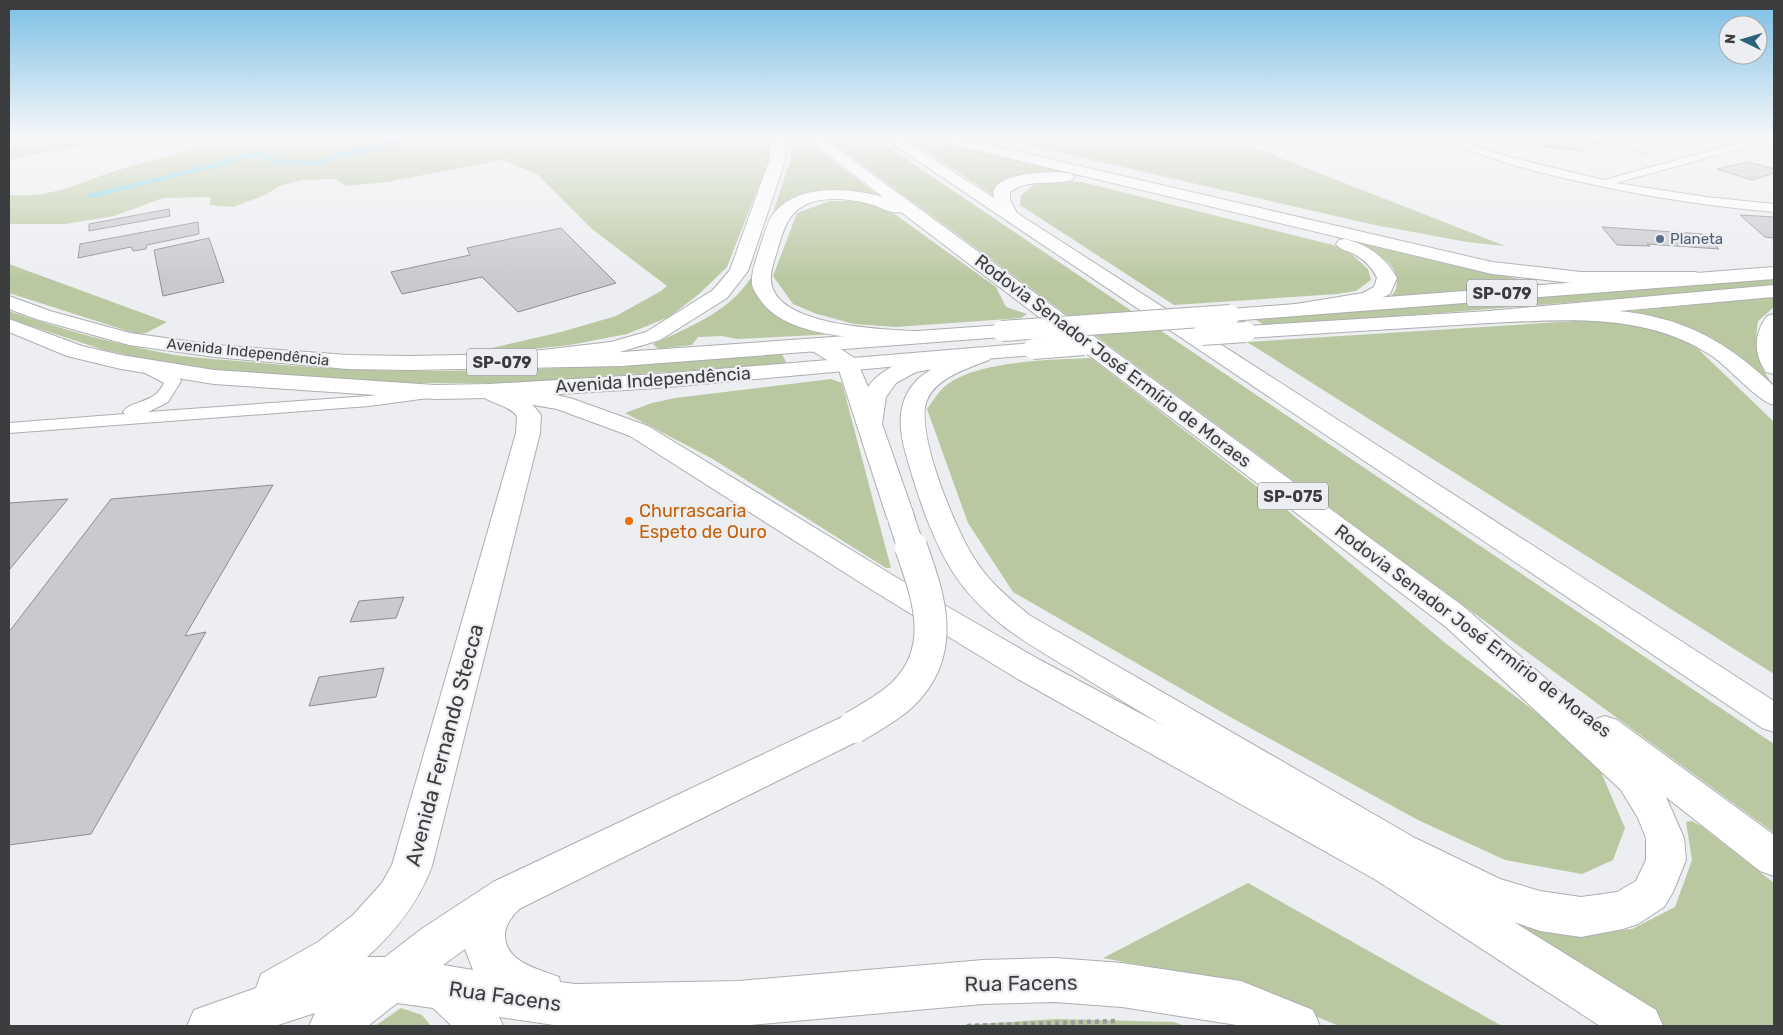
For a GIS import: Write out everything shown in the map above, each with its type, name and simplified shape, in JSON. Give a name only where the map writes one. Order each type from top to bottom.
[{"type":"main road","points":[[495,376],[613,348],[653,336],[720,294],[740,271],[769,184]]},
{"type":"main road","name":"Rodovia Senador José Ermírio de Moraes","points":[[877,184],[1452,614],[1774,858]]},
{"type":"main road","points":[[961,184],[1774,718]]},
{"type":"main road","points":[[1008,184],[1002,190],[1002,200],[1011,217]]},
{"type":"main road","points":[[1112,184],[1303,230],[1338,241],[1362,251],[1380,264],[1387,278],[1383,290],[1368,298],[1298,309]]},
{"type":"main road","points":[[1138,184],[1492,268],[1581,278],[1695,278]]},
{"type":"main road","points":[[912,337],[862,333],[800,319],[783,312],[766,295],[761,279],[780,216],[798,202],[832,196],[856,196],[883,201],[925,220]]},
{"type":"main road","name":"SP-079","points":[[992,343],[1298,309],[1774,272]]},
{"type":"main road","name":"SP-079","points":[[1029,349],[1246,332],[1489,317],[1774,291]]},
{"type":"main road","name":"Avenida Independência","points":[[9,302],[43,315],[129,339],[215,351],[495,376],[658,382],[1029,349]]},
{"type":"main road","points":[[1489,317],[1600,314],[1652,323],[1693,336],[1715,348],[1741,367],[1774,398]]},
{"type":"main road","points":[[1774,320],[1768,331],[1766,354],[1774,368]]},
{"type":"main road","name":"Avenida Independência","points":[[9,325],[75,351],[214,377],[435,392],[495,376],[622,359],[814,346],[912,337],[992,343]]},
{"type":"main road","points":[[992,343],[926,385],[913,404],[912,414],[922,469],[942,524],[964,566],[985,594],[1018,623],[1401,850],[1492,896],[1540,911],[1581,916],[1623,910],[1650,894],[1659,879],[1666,860],[1664,838],[1655,812],[1634,779],[1607,752],[1452,614]]},
{"type":"main road","points":[[870,424],[874,396],[886,381],[897,372],[992,343],[1029,349]]},
{"type":"main road","points":[[332,1026],[466,922],[507,895],[854,727],[890,704],[914,682],[928,651],[932,628],[925,594],[870,424],[848,364],[822,346],[814,346]]},
{"type":"main road","points":[[495,376],[536,397],[564,404],[639,432],[883,584],[1028,669],[1390,867],[1640,1026]]},
{"type":"main road","name":"Avenida Fernando Stecca","points":[[210,1026],[331,959],[377,919],[390,904],[407,877],[424,826],[528,433],[529,415],[495,376]]},
{"type":"main road","points":[[1676,653],[1774,711]]},
{"type":"main road","name":"Rua Facens","points":[[507,895],[488,919],[484,932],[488,956],[490,1004],[575,1006],[740,1003],[983,982],[1055,980],[1122,985],[1241,1003],[1297,1026]]},
{"type":"main road","name":"Avenida Fernando Stecca","points":[[210,1026],[337,983],[358,979],[391,980],[436,985],[448,991],[464,1004],[490,1004]]},
{"type":"main road","name":"Rua Facens","points":[[685,1026],[740,1003]]},
{"type":"street","points":[[1610,184],[1690,198],[1774,208]]},
{"type":"street","points":[[81,422],[130,412],[153,405],[165,396],[173,381],[142,365]]},
{"type":"street","points":[[9,428],[369,401],[435,392]]},
{"type":"path","points":[[967,1026],[1118,1021]]},
{"type":"green space","points":[[79,184],[286,184],[265,195],[233,207],[210,205],[210,197],[163,198],[114,216],[65,224],[9,224],[9,195],[37,194]]},
{"type":"green space","points":[[344,184],[364,184],[347,186]]},
{"type":"green space","points":[[547,184],[759,184],[727,267],[699,294],[669,317],[627,334],[570,345],[524,350],[479,351],[561,332],[616,316],[667,286],[592,229]]},
{"type":"green space","points":[[782,184],[864,184],[879,196],[853,192],[815,196],[771,219]]},
{"type":"green space","points":[[889,184],[944,184],[1774,744],[1774,833]]},
{"type":"green space","points":[[976,184],[1018,184],[998,188],[994,196]]},
{"type":"green space","points":[[1035,184],[1091,184],[1345,248],[1368,269],[1371,280],[1356,291],[1337,294],[1174,305],[1020,205],[1021,195]]},
{"type":"green space","points":[[1198,184],[1348,184],[1505,246],[1467,242],[1375,225]]},
{"type":"green space","points":[[830,201],[859,201],[877,205],[896,215],[996,287],[1006,307],[1027,314],[1021,318],[896,327],[854,324],[817,314],[793,304],[773,276],[797,213]]},
{"type":"green space","points":[[1312,230],[1548,286],[1382,301],[1393,294],[1397,285],[1394,270],[1387,261],[1349,241]]},
{"type":"green space","points":[[9,264],[167,322],[146,333],[137,334],[9,293]]},
{"type":"green space","points":[[754,278],[759,293],[836,334],[737,339],[722,336],[698,337],[692,345],[658,349],[653,344],[719,310],[741,291],[750,279]]},
{"type":"green space","points":[[1774,278],[1774,286],[1267,327],[1253,318]]},
{"type":"green space","points":[[1774,297],[1774,307],[1758,321],[1756,338],[1760,363],[1774,385],[1774,389],[1726,351],[1610,313]]},
{"type":"green space","points":[[9,311],[91,336],[175,355],[326,368],[456,371],[522,369],[587,367],[782,354],[787,364],[507,383],[405,383],[209,370],[163,363],[104,350],[9,319]]},
{"type":"green space","points":[[1591,320],[1651,327],[1693,344],[1774,422],[1774,674],[1247,342]]},
{"type":"green space","points":[[1091,358],[1287,510],[1444,642],[1554,726],[1601,772],[1625,828],[1613,860],[1582,874],[1505,860],[1418,820],[1232,718],[1013,592],[968,523],[927,409],[943,388],[956,379],[973,372],[1014,363]]},
{"type":"green space","points":[[831,379],[842,383],[891,568],[886,568],[711,458],[625,413],[652,403],[675,398]]},
{"type":"green space","points":[[1692,821],[1774,883],[1774,1026],[1654,1026],[1485,922],[1490,908],[1575,935],[1632,929],[1675,907],[1692,860],[1686,822]]},
{"type":"green space","points":[[1248,883],[1502,1026],[1339,1026],[1242,985],[1103,958]]},
{"type":"green space","points":[[401,1008],[422,1015],[431,1026],[375,1026]]},
{"type":"green space","points":[[1056,1019],[1174,1022],[1185,1026],[948,1026]]},
{"type":"building","points":[[169,209],[170,216],[89,231],[89,224]]},
{"type":"building","points":[[1740,215],[1774,217],[1774,238],[1765,237]]},
{"type":"building","points":[[198,222],[199,234],[147,245],[146,249],[133,251],[131,247],[78,258],[80,244]]},
{"type":"building","name":"Planeta","points":[[1602,227],[1703,234],[1719,249],[1647,244],[1650,246],[1617,245]]},
{"type":"building","points":[[561,228],[616,283],[518,312],[482,277],[402,294],[391,272],[470,255],[467,248]]},
{"type":"building","points":[[209,238],[224,282],[163,296],[154,250]]},
{"type":"building","points":[[273,485],[185,636],[206,632],[91,834],[9,845],[9,632],[111,499]]},
{"type":"building","points":[[68,499],[9,570],[9,503]]},
{"type":"building","points":[[404,597],[396,618],[350,622],[359,601]]},
{"type":"building","points":[[384,668],[376,697],[309,706],[319,677]]},
{"type":"waterway","points":[[90,196],[138,184]]},
{"type":"place","name":"Planeta","points":[[1660,239]]},
{"type":"place","name":"Churrascaria Espeto de Ouro","points":[[629,521]]}]
